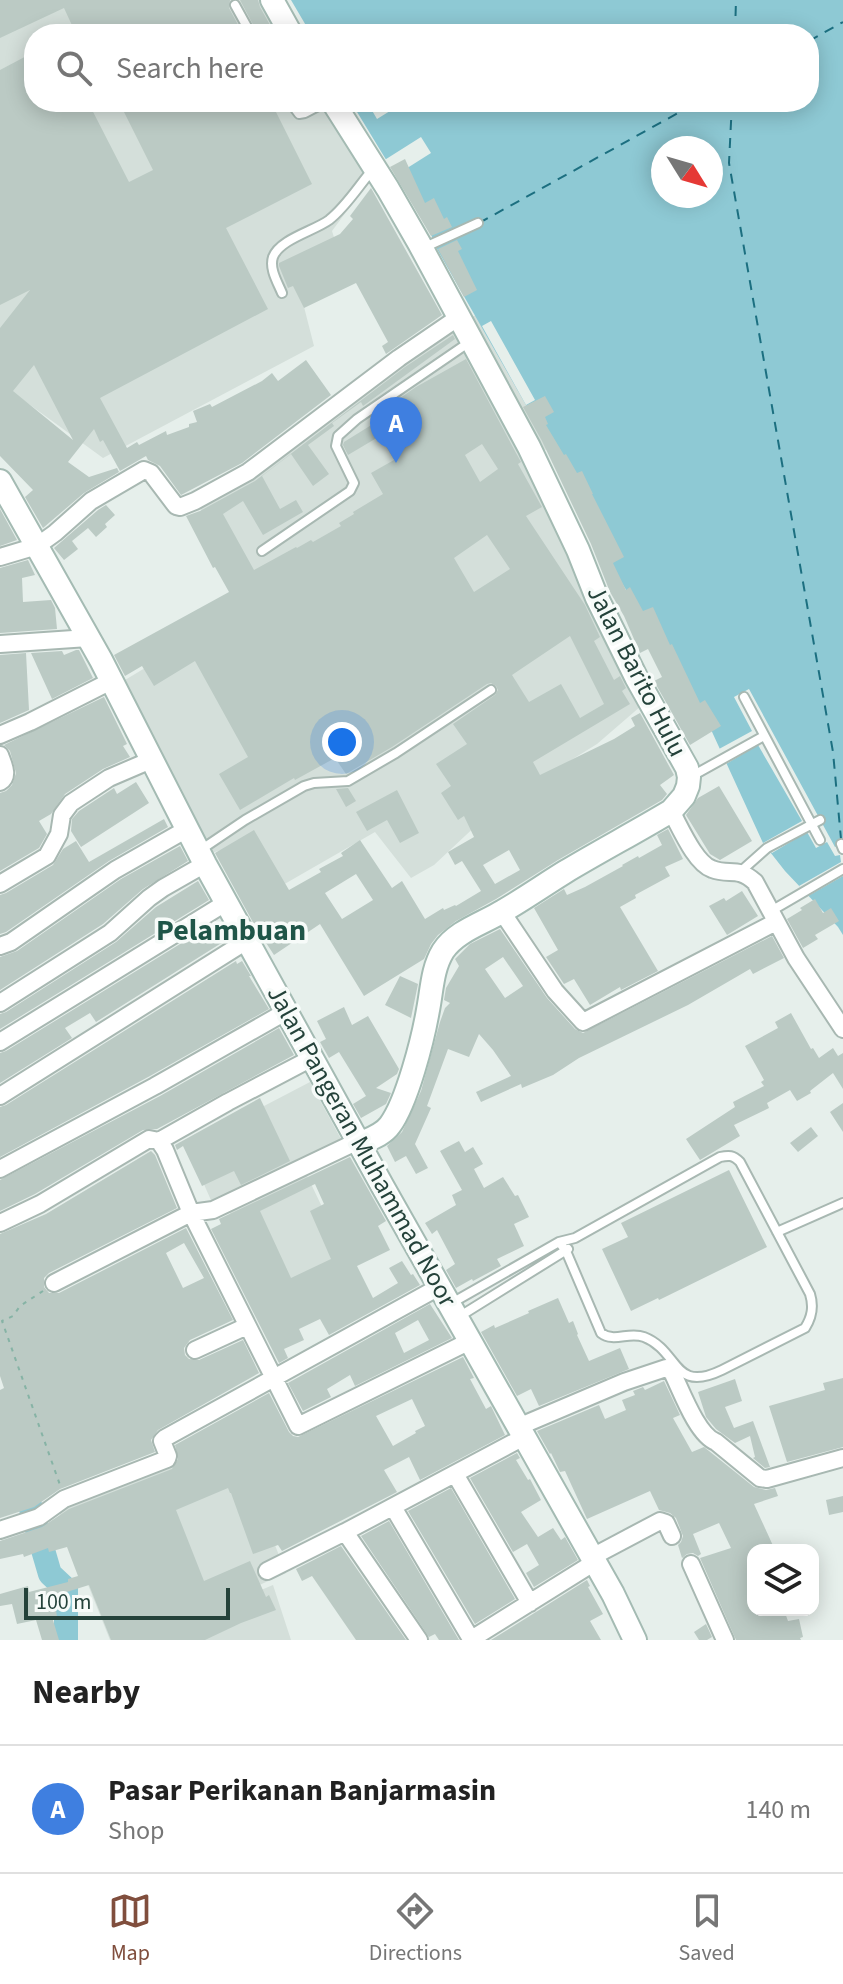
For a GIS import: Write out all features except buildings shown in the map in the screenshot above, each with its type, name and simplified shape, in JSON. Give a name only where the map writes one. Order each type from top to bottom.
[{"type":"street","points":[[272,0],[285,24]]},
{"type":"street","name":"Jalan Barito Hulu","points":[[339,112],[423,249],[529,447],[636,677],[678,752],[689,777],[688,786],[671,811]]},
{"type":"street","points":[[0,557],[37,546],[91,501],[144,470],[149,470],[176,506],[208,493],[248,472],[399,358],[459,317]]},
{"type":"street","name":"Jalan Pangeran Muhammad Noor","points":[[0,481],[88,638],[202,858],[358,1143],[593,1559],[635,1640]]},
{"type":"street","points":[[0,644],[88,638]]},
{"type":"street","points":[[0,735],[111,681]]},
{"type":"street","points":[[0,755],[6,775],[0,782]]},
{"type":"street","points":[[0,884],[47,856],[59,834],[62,815],[71,803],[109,778],[151,760]]},
{"type":"street","points":[[54,1283],[191,1213],[213,1210],[386,1130],[403,1099],[421,1042],[433,978],[444,949],[464,932],[671,811],[693,850],[708,868],[740,872],[755,882],[796,958],[843,1029]]},
{"type":"street","points":[[0,946],[11,942],[115,870],[187,829]]},
{"type":"street","points":[[0,1003],[110,933],[149,898],[202,858]]},
{"type":"street","points":[[0,1042],[227,902]]},
{"type":"street","points":[[502,912],[555,991],[583,1022],[774,916]]},
{"type":"street","points":[[0,1096],[248,940]]},
{"type":"street","points":[[0,1169],[287,1011]]},
{"type":"street","points":[[159,1141],[312,1058]]},
{"type":"street","points":[[0,1223],[40,1204],[149,1139],[159,1141],[191,1213],[298,1426],[470,1341]]},
{"type":"street","points":[[0,1530],[31,1520],[64,1499],[167,1459],[162,1441],[165,1438],[274,1379],[449,1303]]},
{"type":"street","points":[[195,1350],[247,1326]]},
{"type":"street","points":[[267,1571],[455,1474],[521,1432],[624,1382],[666,1368],[672,1372],[708,1439],[716,1442],[760,1478],[767,1479],[843,1458]]},
{"type":"street","points":[[455,1474],[530,1603]]},
{"type":"street","points":[[393,1507],[471,1640],[593,1559],[660,1521],[666,1523],[672,1536]]},
{"type":"street","points":[[345,1532],[419,1640]]},
{"type":"street","points":[[691,1564],[725,1640]]},
{"type":"lane","points":[[235,5],[245,24]]},
{"type":"lane","points":[[282,293],[272,263],[279,248],[327,222],[344,207],[374,167]]},
{"type":"lane","points":[[423,249],[478,223]]},
{"type":"lane","points":[[262,551],[350,491],[354,483],[336,446],[338,436],[357,419],[472,340]]},
{"type":"lane","points":[[202,858],[245,820],[304,786],[348,781],[491,690]]},
{"type":"lane","points":[[744,697],[816,822],[820,840]]},
{"type":"lane","points":[[689,777],[764,736]]},
{"type":"lane","points":[[740,872],[767,848],[816,822]]},
{"type":"lane","points":[[774,916],[843,869]]},
{"type":"lane","points":[[449,1303],[559,1242],[575,1238],[720,1157],[730,1155],[740,1162],[810,1294],[813,1311],[805,1328],[709,1377],[691,1378],[643,1336],[633,1334],[611,1338],[601,1333],[566,1251],[559,1242]]},
{"type":"lane","points":[[777,1232],[843,1203]]},
{"type":"lane","points":[[449,1303],[566,1251],[575,1238]]},
{"type":"path","points":[[54,1283],[20,1306],[13,1316],[2,1321],[64,1499]]},
{"type":"shaded area","points":[[0,0],[267,0],[280,24],[24,24],[24,112],[330,112],[369,181],[332,231],[346,275],[302,299],[314,346],[103,458],[0,383]]},
{"type":"shaded area","points":[[476,315],[558,442],[534,457],[545,503],[598,623],[641,706],[597,744],[497,806],[434,865],[411,878],[375,832],[255,901],[224,849],[209,854],[206,842],[125,680],[190,641],[263,606],[199,507],[455,324]]},
{"type":"shaded area","points":[[310,1082],[342,1141],[214,1207],[187,1146]]},
{"type":"shaded area","points":[[302,1165],[355,1276],[270,1315],[226,1203]]},
{"type":"shaded area","points":[[233,1439],[286,1573],[139,1640],[110,1640],[57,1507]]},
{"type":"shaded area","points":[[273,1585],[291,1640],[143,1640]]},
{"type":"water","points":[[291,0],[843,0],[843,935],[763,843],[702,710],[611,566],[551,449],[430,232],[357,112],[819,112],[819,24],[305,24]]},
{"type":"pier","points":[[373,112],[388,112],[377,119]]},
{"type":"pier","points":[[421,137],[431,153],[393,177],[383,161]]},
{"type":"pier","points":[[491,321],[535,400],[526,405],[482,326]]},
{"type":"pier","points":[[749,689],[835,847],[843,843],[843,876],[808,896],[799,886],[841,862],[840,855],[835,856],[827,842],[816,848],[807,832],[772,853],[763,843],[802,821],[758,745],[726,764],[719,749],[752,731],[734,697]]},
{"type":"waterway","points":[[22,1478],[50,1574],[66,1589],[66,1640]]},
{"type":"ferry route","points":[[735,24],[736,0]]},
{"type":"ferry route","points":[[819,35],[843,22]]},
{"type":"ferry route","points":[[479,223],[680,112]]},
{"type":"ferry route","points":[[732,112],[729,163],[833,752],[841,839]]},
{"type":"place","name":"Pasar Perikanan Banjarmasin","points":[[396,463]]},
{"type":"district","name":"Pelambuan","points":[[231,930]]}]
